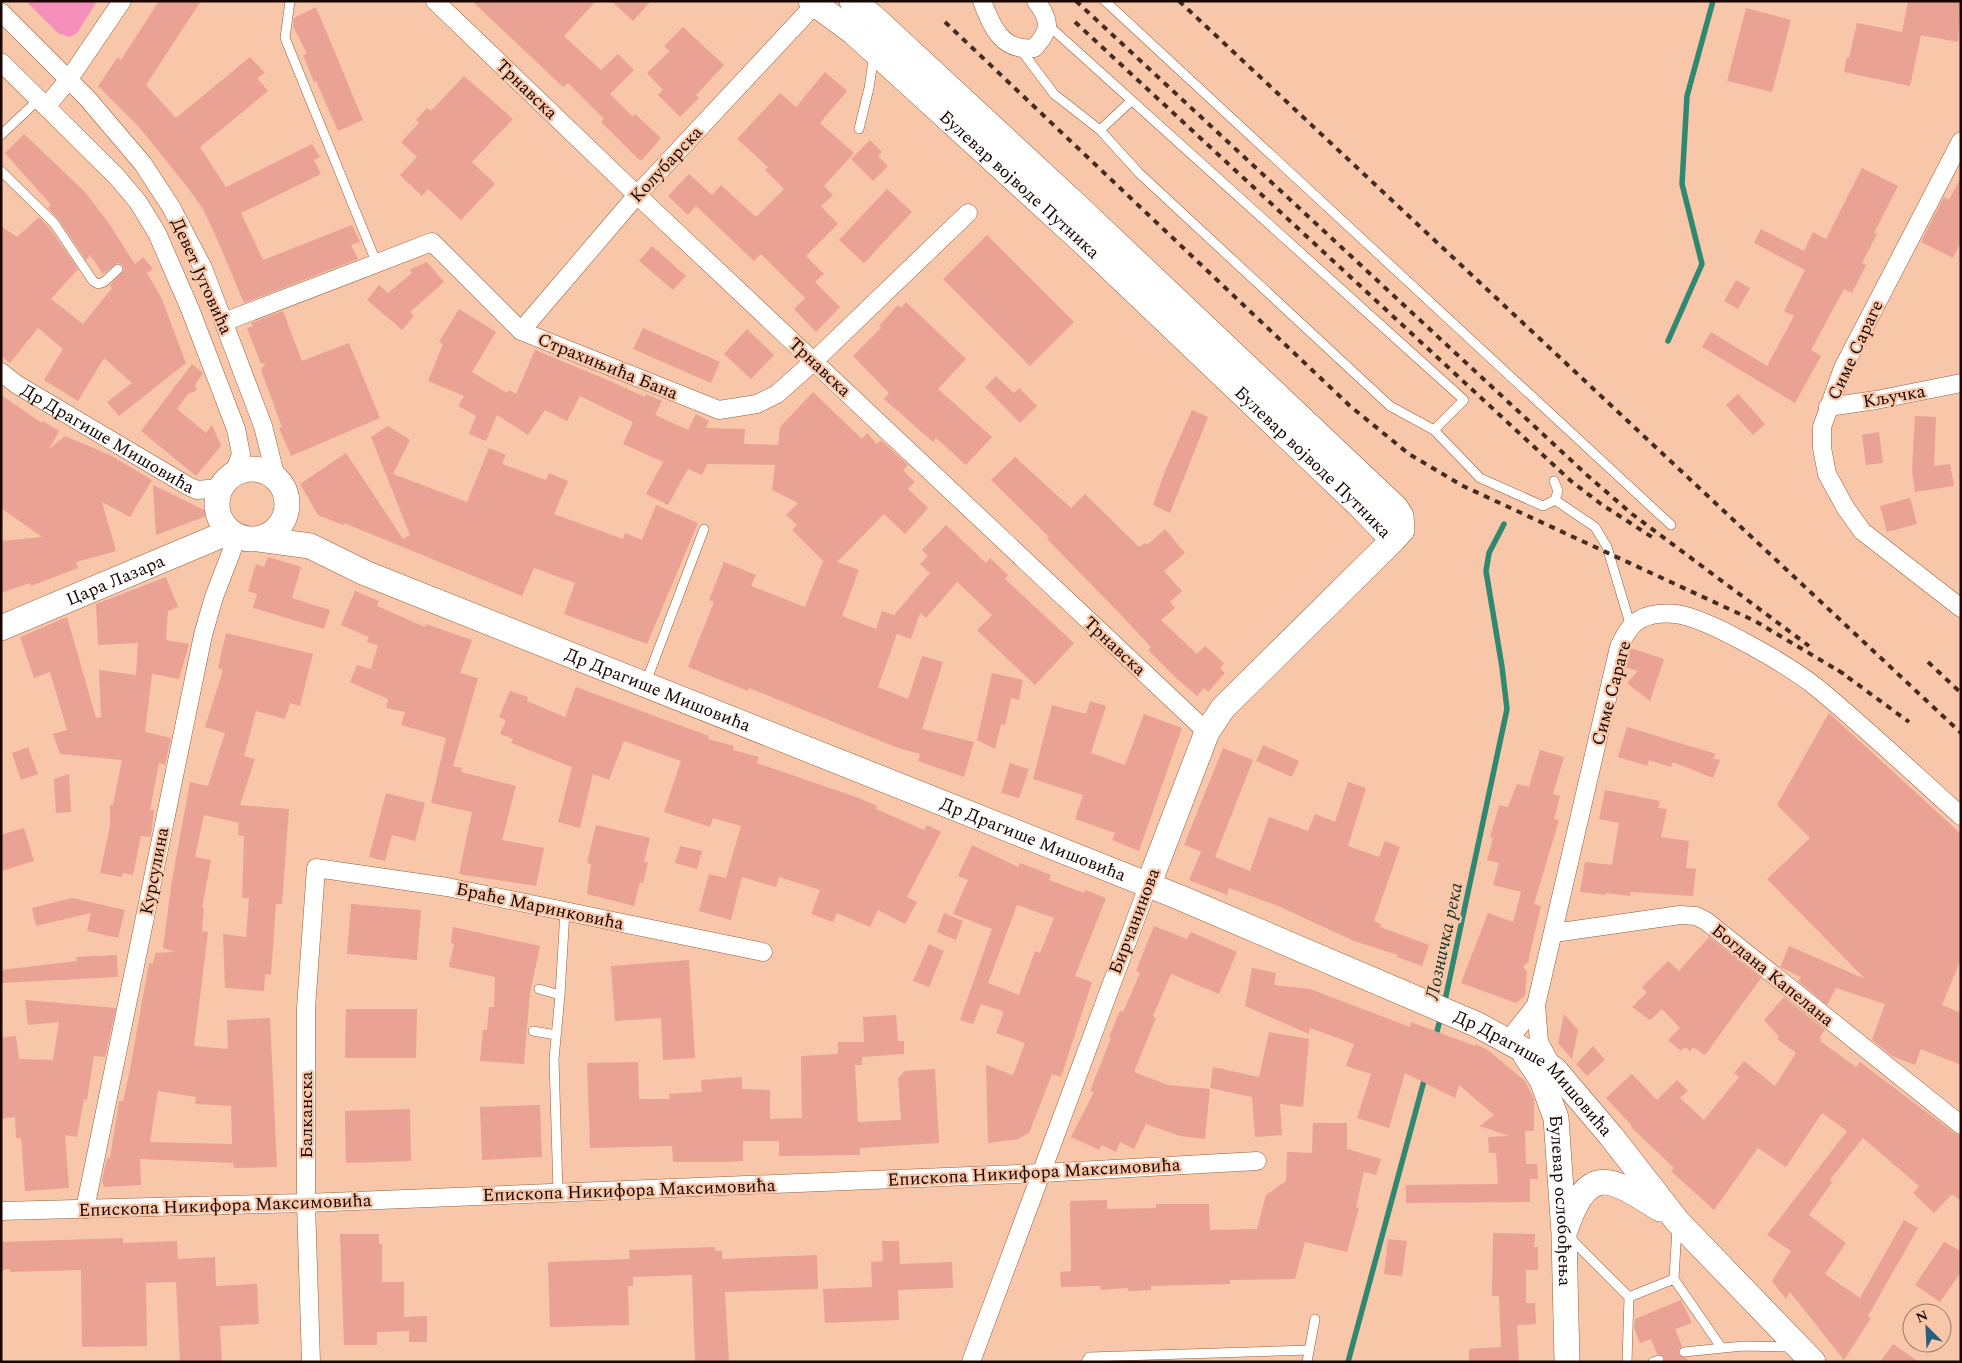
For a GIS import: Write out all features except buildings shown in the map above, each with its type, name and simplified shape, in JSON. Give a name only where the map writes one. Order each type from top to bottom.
[{"type":"main road","name":"Булевар војводе Путника","points":[[815,2],[853,32],[1083,242],[1358,504],[1393,540],[1402,530],[1401,516],[1396,508],[1077,206],[872,16],[852,1]]},
{"type":"main road","points":[[256,469],[267,472],[276,478],[285,492],[287,507],[284,518],[278,528],[270,535],[241,536],[221,523],[216,512],[216,500],[227,481],[256,469]]},
{"type":"main road","name":"Др Драгише Мишовића","points":[[287,507],[291,520],[310,546]]},
{"type":"main road","name":"Др Драгише Мишовића","points":[[241,536],[310,546],[365,573],[1308,951],[1443,1010],[1514,1046],[1555,1070],[1611,1136],[1676,1220],[1805,1356]]},
{"type":"main road","name":"Цара Лазара","points":[[1,628],[241,536]]},
{"type":"main road","name":"Бирчанинова","points":[[1148,886],[1207,732],[1224,708],[1393,540]]},
{"type":"main road","name":"Булевар ослобођења","points":[[1514,1046],[1542,1080],[1556,1118],[1564,1233],[1567,1362]]},
{"type":"main road","points":[[1564,1233],[1575,1203],[1584,1190],[1598,1182],[1615,1183],[1676,1220]]},
{"type":"street","points":[[43,103],[69,79],[122,1]]},
{"type":"street","name":"Трнавска","points":[[436,1],[637,195],[1207,732]]},
{"type":"street","points":[[982,1],[996,31],[1007,44],[1021,50],[1034,48],[1045,37],[1048,25],[1044,12],[1036,1]]},
{"type":"street","name":"Колубарска","points":[[521,331],[637,195],[815,2]]},
{"type":"street","name":"Девет Југовића","points":[[1,12],[69,79],[143,164],[171,206],[203,268],[224,322],[263,426],[276,478]]},
{"type":"street","name":"Девет Југовића","points":[[1,62],[92,151],[138,202],[166,248],[236,429],[241,454],[227,481]]},
{"type":"street","name":"Симе Сараге","points":[[1961,141],[1843,368],[1822,427],[1822,448],[1827,474],[1844,507],[1862,531],[1961,608]]},
{"type":"street","name":"Страхињића Бана","points":[[224,322],[432,242],[521,331],[719,410],[757,404],[777,394],[814,361],[968,212]]},
{"type":"street","name":"Др Драгише Мишовића","points":[[1,372],[16,384],[188,486],[197,490],[227,481]]},
{"type":"street","name":"Кључка","points":[[1828,407],[1876,400],[1961,383]]},
{"type":"street","name":"Курсулина","points":[[85,1210],[203,635],[214,597],[241,536]]},
{"type":"street","name":"Симе Сараге","points":[[1514,1046],[1536,1005],[1619,648],[1630,627],[1649,616],[1677,614],[1703,623],[1768,655],[1815,686],[1961,816]]},
{"type":"street","name":"Браће Маринковића","points":[[316,868],[448,887],[763,952]]},
{"type":"street","name":"Балканска","points":[[311,1362],[306,1203],[306,1008],[316,868]]},
{"type":"street","name":"Бирчанинова","points":[[971,1362],[1148,886]]},
{"type":"street","name":"Богдана Капелана","points":[[1554,933],[1680,915],[1696,916],[1706,921],[1961,1125]]},
{"type":"street","name":"Симе Сараге","points":[[1536,1005],[1539,1042],[1555,1070]]},
{"type":"street","name":"Епископа Никифора Максимовића","points":[[1,1211],[306,1203],[1042,1173],[1257,1161]]},
{"type":"lane","points":[[290,1],[285,38],[377,264]]},
{"type":"lane","points":[[1105,1],[1671,525]]},
{"type":"lane","points":[[1048,25],[1464,400],[1434,430]]},
{"type":"lane","points":[[1021,50],[1054,94],[1100,130],[1139,173],[1390,406],[1434,430],[1480,478],[1544,506],[1555,500],[1558,491],[1554,481]]},
{"type":"lane","points":[[859,129],[869,88],[874,52]]},
{"type":"lane","points":[[1100,130],[1131,101]]},
{"type":"lane","points":[[1,135],[43,103]]},
{"type":"lane","points":[[1,171],[54,223],[93,281],[98,284],[104,282],[118,269]]},
{"type":"lane","points":[[1555,500],[1594,527],[1607,546],[1630,627]]},
{"type":"lane","points":[[645,685],[704,529]]},
{"type":"lane","points":[[558,1192],[555,1070],[565,911]]},
{"type":"lane","points":[[539,989],[560,995]]},
{"type":"lane","points":[[533,1031],[556,1035]]},
{"type":"lane","points":[[1676,1220],[1674,1279],[1721,1347]]},
{"type":"lane","points":[[1564,1233],[1629,1297],[1627,1362]]},
{"type":"lane","points":[[1629,1297],[1674,1279]]},
{"type":"lane","points":[[1307,1362],[1315,1319]]},
{"type":"lane","points":[[1684,1352],[1721,1347],[1805,1356]]},
{"type":"lane","points":[[1086,1362],[1089,1357],[1309,1350]]},
{"type":"shaded area","points":[[26,1],[97,1],[77,33],[70,37],[58,33]]},
{"type":"waterway","name":"Лозничка река","points":[[1668,341],[1702,264],[1682,184],[1687,96],[1713,1]]},
{"type":"waterway","name":"Лозничка река","points":[[1444,1005],[1507,709],[1486,571],[1489,553],[1504,524]]},
{"type":"waterway","name":"Лозничка река","points":[[1435,1039],[1441,1016]]},
{"type":"waterway","name":"Лозничка река","points":[[1348,1362],[1425,1077]]},
{"type":"railway","points":[[1076,1],[1588,476],[1632,514],[1809,646]]},
{"type":"railway","points":[[1179,1],[1961,733]]},
{"type":"railway","points":[[945,22],[1350,406],[1409,454],[1463,486],[1755,621],[1844,674]]},
{"type":"railway","points":[[1075,22],[1571,481],[1601,504],[1655,539]]},
{"type":"railway","points":[[1928,662],[1961,693]]},
{"type":"railway","points":[[1838,670],[1909,722]]}]
